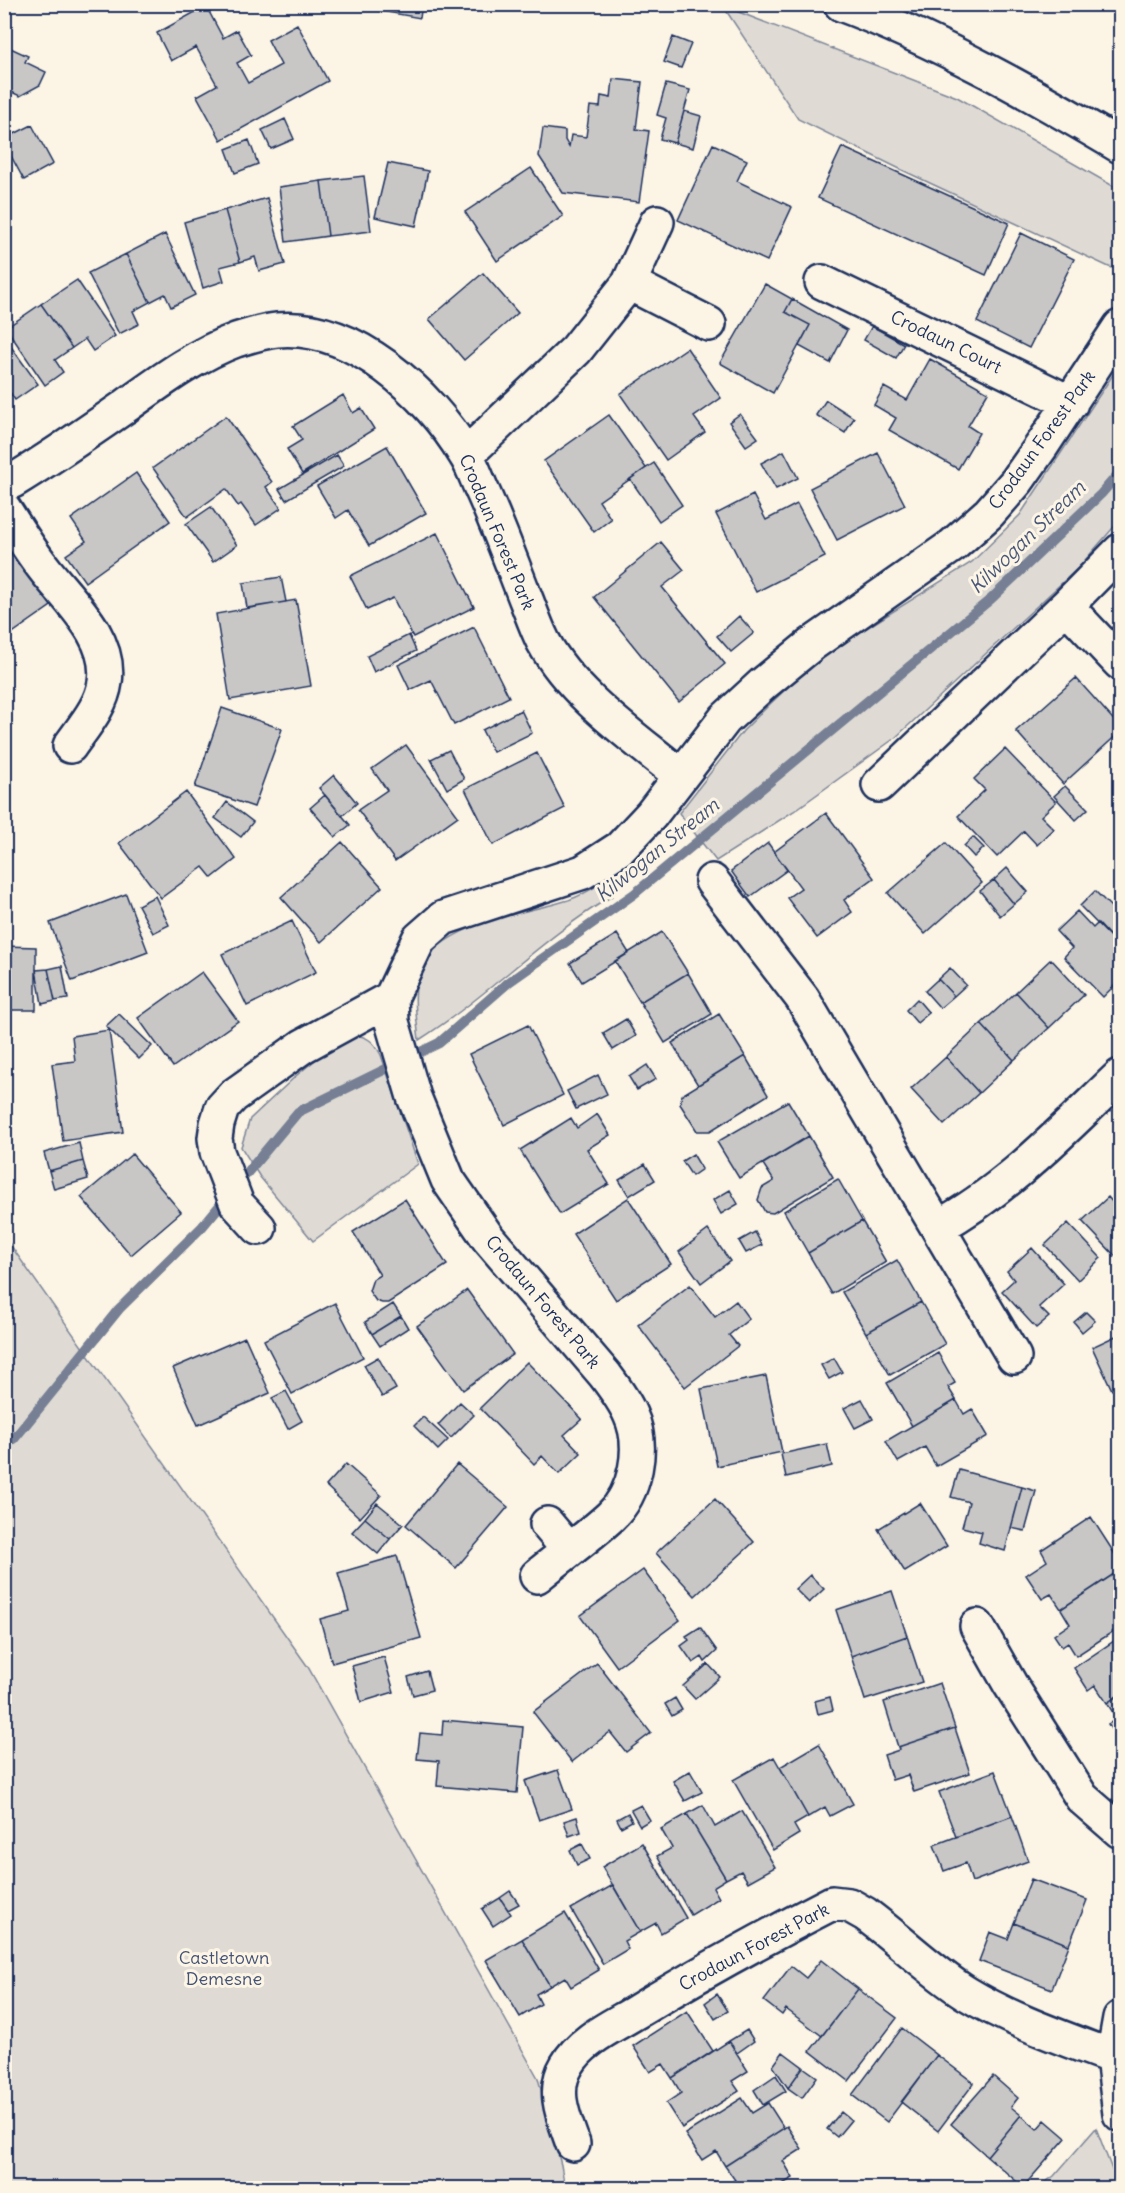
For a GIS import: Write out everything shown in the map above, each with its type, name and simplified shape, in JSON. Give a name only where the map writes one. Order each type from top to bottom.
[{"type":"street","points":[[841,4],[876,17],[972,63],[1120,146]]},
{"type":"street","points":[[466,455],[576,350],[630,283],[657,222]]},
{"type":"street","name":"Crodaun Court","points":[[822,282],[1071,403]]},
{"type":"street","points":[[630,283],[709,324]]},
{"type":"street","name":"Crodaun Forest Park","points":[[537,1576],[611,1516],[626,1494],[635,1471],[636,1432],[621,1398],[584,1349],[516,1273],[461,1202],[447,1180],[414,1097],[398,1046],[392,1022],[391,998],[419,939],[434,925],[455,913],[583,872],[602,861],[637,832],[725,719],[812,644],[952,546],[979,524],[1017,481],[1120,327]]},
{"type":"street","name":"Crodaun Forest Park","points":[[4,485],[33,469],[187,364],[236,340],[276,330],[290,329],[316,333],[338,340],[381,363],[403,380],[426,403],[466,455],[544,642],[566,673],[592,701],[681,776]]},
{"type":"street","points":[[4,509],[27,546],[85,621],[104,656],[106,680],[101,698],[70,746]]},
{"type":"street","points":[[879,785],[973,697],[1120,551]]},
{"type":"street","points":[[1066,606],[1120,663]]},
{"type":"street","points":[[712,881],[802,998],[1014,1358]]},
{"type":"street","points":[[259,1228],[237,1204],[217,1152],[215,1138],[222,1108],[233,1096],[303,1046],[391,998]]},
{"type":"street","points":[[938,1227],[962,1214],[994,1191],[1049,1145],[1120,1076]]},
{"type":"street","points":[[546,1524],[569,1550]]},
{"type":"street","points":[[977,1626],[1010,1684],[1082,1798],[1120,1831]]},
{"type":"street","name":"Crodaun Forest Park","points":[[573,2144],[559,2097],[567,2064],[578,2052],[607,2030],[698,1976],[832,1903],[849,1905],[865,1914],[954,1984],[998,2010],[1030,2026],[1113,2057]]},
{"type":"street","points":[[1120,2018],[1113,2057],[1120,2114]]},
{"type":"green space","points":[[723,6],[957,97],[1120,190],[1120,266],[1117,269],[1109,267],[798,119]]},
{"type":"green space","points":[[1120,364],[1120,520],[1079,567],[895,738],[794,811],[716,861],[679,813],[743,731],[801,675],[838,646],[972,562],[1020,515]]},
{"type":"green space","points":[[610,878],[612,896],[586,912],[468,1005],[419,1040],[415,1003],[417,980],[425,961],[439,946],[457,934],[479,925],[571,899]]},
{"type":"green space","points":[[353,1035],[370,1040],[381,1055],[418,1164],[313,1241],[260,1177],[241,1147],[250,1119],[297,1075],[342,1038]]},
{"type":"green space","name":"Castletown Demesne","points":[[4,1236],[308,1667],[538,2078],[565,2188],[5,2188]]},
{"type":"green space","points":[[1096,2128],[1119,2188],[1037,2188],[1054,2176]]},
{"type":"building","points":[[376,4],[422,4],[420,18],[375,10]]},
{"type":"building","points":[[206,6],[223,38],[237,30],[251,55],[237,63],[248,83],[281,65],[268,40],[297,24],[328,81],[221,140],[197,96],[217,85],[196,47],[171,61],[157,33]]},
{"type":"building","points":[[673,37],[691,44],[681,68],[664,62]]},
{"type":"building","points":[[4,45],[28,56],[25,62],[46,72],[40,85],[20,96],[5,89],[4,91]]},
{"type":"building","points":[[613,79],[642,82],[636,129],[649,131],[639,202],[563,193],[539,156],[543,128],[565,131],[565,140],[569,147],[571,135],[586,137],[590,106],[600,107],[601,96],[611,98]]},
{"type":"building","points":[[666,84],[690,90],[675,143],[660,139],[666,118],[657,115]]},
{"type":"building","points":[[684,111],[701,116],[693,148],[675,143]]},
{"type":"building","points":[[285,119],[294,139],[271,149],[262,130]]},
{"type":"building","points":[[32,125],[53,164],[24,180],[4,139]]},
{"type":"building","points":[[249,140],[258,164],[235,173],[226,149]]},
{"type":"building","points":[[713,144],[747,160],[737,181],[792,207],[767,261],[678,220]]},
{"type":"building","points":[[842,147],[1009,223],[986,275],[818,198]]},
{"type":"building","points":[[388,163],[428,171],[416,226],[375,217]]},
{"type":"building","points":[[531,168],[563,216],[497,261],[465,212]]},
{"type":"building","points":[[364,176],[371,231],[328,236],[321,181]]},
{"type":"building","points":[[321,181],[328,236],[286,242],[279,187]]},
{"type":"building","points":[[267,198],[285,264],[259,271],[255,257],[240,262],[225,210]]},
{"type":"building","points":[[225,210],[240,262],[220,267],[224,281],[203,288],[184,222]]},
{"type":"building","points":[[1021,233],[1074,259],[1029,348],[977,322]]},
{"type":"building","points":[[165,234],[195,295],[171,307],[165,294],[150,302],[126,254]]},
{"type":"building","points":[[126,254],[150,302],[133,311],[139,324],[119,334],[88,273]]},
{"type":"building","points":[[483,273],[518,313],[464,360],[429,319]]},
{"type":"building","points":[[77,280],[115,336],[93,351],[85,339],[72,348],[41,304]]},
{"type":"building","points":[[765,284],[792,299],[785,312],[810,325],[773,393],[720,363]]},
{"type":"building","points":[[792,299],[847,330],[830,363],[799,346],[810,325],[785,312]]},
{"type":"building","points":[[41,304],[72,348],[55,360],[63,372],[45,385],[6,328]]},
{"type":"building","points":[[872,326],[904,344],[896,358],[864,340]]},
{"type":"building","points":[[4,337],[38,384],[15,400],[7,388],[4,390]]},
{"type":"building","points":[[687,348],[721,398],[694,417],[705,432],[666,460],[620,394]]},
{"type":"building","points":[[930,359],[988,392],[968,426],[979,433],[958,469],[889,430],[896,418],[874,405],[884,387],[907,400]]},
{"type":"building","points":[[343,395],[353,413],[361,408],[374,429],[302,474],[287,449],[302,440],[293,426]]},
{"type":"building","points":[[826,400],[854,418],[845,433],[816,415]]},
{"type":"building","points":[[740,414],[758,438],[746,446],[729,422]]},
{"type":"building","points":[[609,415],[646,468],[599,501],[611,519],[594,532],[544,461]]},
{"type":"building","points":[[226,416],[272,482],[266,487],[281,508],[256,525],[241,504],[238,506],[226,489],[187,517],[153,468]]},
{"type":"building","points":[[387,446],[426,513],[369,546],[348,510],[336,518],[317,486]]},
{"type":"building","points":[[784,451],[798,478],[776,489],[761,463]]},
{"type":"building","points":[[878,453],[905,505],[837,540],[810,488]]},
{"type":"building","points":[[337,455],[344,466],[286,500],[279,489]]},
{"type":"building","points":[[654,463],[682,505],[659,521],[630,479]]},
{"type":"building","points":[[136,473],[170,521],[85,582],[66,555],[86,541],[71,519]]},
{"type":"building","points":[[753,495],[766,520],[797,504],[825,557],[756,592],[716,514]]},
{"type":"building","points":[[211,507],[237,545],[213,562],[186,524]]},
{"type":"building","points":[[437,533],[474,607],[413,637],[393,598],[367,610],[350,576]]},
{"type":"building","points":[[4,541],[51,606],[11,634],[4,625]]},
{"type":"building","points":[[661,542],[684,570],[662,587],[725,664],[679,702],[594,597]]},
{"type":"building","points":[[281,577],[286,602],[247,608],[243,583]]},
{"type":"building","points":[[296,600],[311,686],[230,700],[216,614]]},
{"type":"building","points":[[739,616],[754,633],[731,652],[717,636]]},
{"type":"building","points":[[474,627],[509,697],[454,725],[431,680],[410,690],[398,665]]},
{"type":"building","points":[[409,635],[416,651],[374,672],[367,656]]},
{"type":"building","points":[[1076,678],[1120,727],[1120,732],[1063,784],[1016,731]]},
{"type":"building","points":[[222,708],[282,729],[254,807],[195,787]]},
{"type":"building","points":[[521,710],[532,733],[493,752],[482,730]]},
{"type":"building","points":[[406,745],[458,816],[395,861],[358,810],[387,790],[372,769]]},
{"type":"building","points":[[1005,749],[1056,802],[1041,816],[1054,829],[1037,845],[1024,831],[997,857],[958,816],[985,790],[974,779]]},
{"type":"building","points":[[449,750],[464,779],[447,789],[431,759]]},
{"type":"building","points":[[537,753],[565,808],[493,845],[465,789]]},
{"type":"building","points":[[334,775],[357,803],[342,816],[319,788]]},
{"type":"building","points":[[1065,786],[1088,809],[1076,820],[1054,796]]},
{"type":"building","points":[[186,792],[236,859],[212,878],[203,867],[161,898],[119,843]]},
{"type":"building","points":[[325,795],[350,825],[335,837],[310,808]]},
{"type":"building","points":[[227,802],[253,822],[241,837],[215,818]]},
{"type":"building","points":[[826,813],[874,878],[844,900],[852,912],[817,938],[787,898],[801,888],[774,852]]},
{"type":"building","points":[[973,837],[984,848],[974,857],[964,846]]},
{"type":"building","points":[[342,842],[382,887],[321,942],[281,897]]},
{"type":"building","points":[[768,843],[787,870],[750,897],[731,871]]},
{"type":"building","points":[[946,843],[982,883],[925,934],[888,893]]},
{"type":"building","points":[[1007,868],[1028,892],[1014,904],[994,880]]},
{"type":"building","points":[[994,880],[1014,904],[1000,916],[980,891]]},
{"type":"building","points":[[1095,891],[1113,909],[1120,901],[1120,947],[1080,906]]},
{"type":"building","points":[[126,894],[148,952],[72,981],[50,923]]},
{"type":"building","points":[[155,896],[169,925],[153,933],[138,905]]},
{"type":"building","points":[[1077,911],[1093,928],[1098,923],[1120,947],[1120,980],[1103,997],[1064,957],[1072,948],[1056,931]]},
{"type":"building","points":[[292,921],[316,972],[247,1006],[222,954]]},
{"type":"building","points":[[662,932],[688,973],[640,1002],[615,961]]},
{"type":"building","points":[[617,934],[629,953],[582,982],[570,963]]},
{"type":"building","points":[[4,946],[36,947],[36,1010],[4,1010]]},
{"type":"building","points":[[1051,959],[1084,995],[1049,1028],[1016,992]]},
{"type":"building","points":[[62,966],[68,999],[55,1001],[48,969]]},
{"type":"building","points":[[950,968],[966,985],[954,996],[938,979]]},
{"type":"building","points":[[48,969],[55,1001],[42,1004],[36,970]]},
{"type":"building","points":[[202,972],[238,1021],[173,1067],[138,1018]]},
{"type":"building","points":[[688,973],[712,1014],[665,1043],[640,1002]]},
{"type":"building","points":[[938,979],[954,996],[940,1008],[925,991]]},
{"type":"building","points":[[1016,992],[1049,1028],[1014,1060],[981,1024]]},
{"type":"building","points":[[917,999],[929,1013],[917,1023],[906,1010]]},
{"type":"building","points":[[119,1014],[152,1046],[139,1059],[106,1026]]},
{"type":"building","points":[[719,1014],[745,1056],[698,1085],[672,1043]]},
{"type":"building","points":[[626,1019],[636,1036],[613,1050],[603,1033]]},
{"type":"building","points":[[981,1024],[1014,1060],[979,1093],[946,1057]]},
{"type":"building","points":[[528,1025],[563,1095],[504,1125],[469,1054]]},
{"type":"building","points":[[109,1030],[123,1132],[63,1141],[52,1064],[75,1061],[72,1036]]},
{"type":"building","points":[[745,1056],[768,1095],[710,1131],[697,1131],[680,1104],[682,1095]]},
{"type":"building","points":[[946,1057],[979,1093],[944,1125],[911,1089]]},
{"type":"building","points":[[647,1065],[656,1079],[637,1090],[629,1077]]},
{"type":"building","points":[[598,1075],[607,1094],[576,1109],[567,1091]]},
{"type":"building","points":[[788,1101],[809,1136],[739,1178],[717,1142]]},
{"type":"building","points":[[597,1114],[610,1135],[587,1149],[609,1184],[560,1214],[520,1150],[571,1118],[577,1128]]},
{"type":"building","points":[[809,1136],[833,1177],[773,1213],[765,1212],[758,1200],[762,1188],[774,1181],[763,1164]]},
{"type":"building","points":[[79,1143],[83,1161],[49,1171],[44,1153]]},
{"type":"building","points":[[132,1154],[181,1212],[131,1255],[81,1197]]},
{"type":"building","points":[[693,1154],[702,1169],[692,1176],[682,1161]]},
{"type":"building","points":[[83,1161],[88,1179],[54,1189],[49,1171]]},
{"type":"building","points":[[645,1164],[655,1180],[629,1196],[619,1180]]},
{"type":"building","points":[[838,1179],[862,1221],[808,1253],[784,1211]]},
{"type":"building","points":[[730,1190],[738,1204],[721,1214],[713,1200]]},
{"type":"building","points":[[1108,1197],[1120,1211],[1120,1261],[1082,1221]]},
{"type":"building","points":[[628,1198],[671,1264],[616,1300],[573,1234]]},
{"type":"building","points":[[405,1199],[447,1265],[388,1303],[382,1303],[376,1301],[369,1291],[373,1279],[380,1275],[353,1232]]},
{"type":"building","points":[[862,1221],[886,1262],[832,1294],[808,1253]]},
{"type":"building","points":[[1068,1223],[1101,1258],[1078,1280],[1045,1245]]},
{"type":"building","points":[[708,1230],[730,1261],[701,1283],[679,1252]]},
{"type":"building","points":[[755,1232],[762,1245],[746,1253],[739,1241]]},
{"type":"building","points":[[1032,1248],[1064,1284],[1039,1307],[1049,1317],[1036,1328],[1002,1291],[1014,1280],[1007,1271]]},
{"type":"building","points":[[897,1260],[921,1302],[866,1333],[842,1292]]},
{"type":"building","points":[[690,1285],[715,1317],[736,1301],[749,1319],[729,1335],[738,1346],[685,1387],[638,1325]]},
{"type":"building","points":[[467,1290],[513,1354],[463,1390],[417,1326]]},
{"type":"building","points":[[921,1302],[945,1344],[890,1375],[866,1333]]},
{"type":"building","points":[[335,1303],[363,1357],[292,1394],[264,1340]]},
{"type":"building","points":[[393,1304],[401,1316],[372,1334],[365,1322]]},
{"type":"building","points":[[1086,1312],[1095,1321],[1082,1332],[1074,1322]]},
{"type":"building","points":[[401,1316],[408,1328],[380,1346],[372,1334]]},
{"type":"building","points":[[1120,1334],[1120,1386],[1112,1390],[1092,1347]]},
{"type":"building","points":[[245,1337],[270,1393],[198,1425],[173,1368]]},
{"type":"building","points":[[938,1353],[955,1383],[948,1387],[956,1400],[912,1426],[887,1383]]},
{"type":"building","points":[[378,1357],[396,1389],[382,1397],[364,1365]]},
{"type":"building","points":[[834,1358],[842,1372],[829,1379],[821,1365]]},
{"type":"building","points":[[527,1362],[582,1419],[564,1435],[581,1453],[559,1474],[542,1456],[534,1464],[480,1408]]},
{"type":"building","points":[[766,1376],[782,1452],[717,1466],[701,1389]]},
{"type":"building","points":[[286,1391],[302,1421],[288,1429],[272,1398]]},
{"type":"building","points":[[862,1399],[873,1419],[855,1428],[844,1408]]},
{"type":"building","points":[[956,1400],[964,1414],[972,1409],[988,1436],[936,1466],[925,1447],[898,1462],[886,1441]]},
{"type":"building","points":[[460,1402],[474,1415],[451,1438],[438,1425]]},
{"type":"building","points":[[423,1417],[448,1440],[438,1450],[414,1426]]},
{"type":"building","points":[[827,1444],[832,1466],[786,1477],[781,1454]]},
{"type":"building","points":[[346,1464],[381,1495],[360,1518],[326,1486]]},
{"type":"building","points":[[457,1464],[508,1507],[456,1568],[406,1525]]},
{"type":"building","points":[[959,1470],[1022,1487],[1005,1551],[979,1543],[982,1532],[962,1527],[969,1502],[951,1497]]},
{"type":"building","points":[[1022,1487],[1036,1491],[1025,1531],[1011,1528]]},
{"type":"building","points":[[715,1499],[754,1542],[695,1596],[656,1553]]},
{"type":"building","points":[[377,1503],[403,1524],[390,1539],[365,1518]]},
{"type":"building","points":[[920,1503],[947,1546],[905,1572],[878,1529]]},
{"type":"building","points":[[1091,1517],[1120,1562],[1120,1570],[1061,1609],[1051,1594],[1042,1599],[1026,1575],[1047,1561],[1041,1550]]},
{"type":"building","points":[[365,1518],[390,1539],[378,1554],[352,1532]]},
{"type":"building","points":[[397,1556],[421,1638],[332,1663],[320,1619],[349,1611],[338,1573]]},
{"type":"building","points":[[643,1570],[680,1620],[617,1667],[580,1616]]},
{"type":"building","points":[[1120,1570],[1120,1627],[1076,1656],[1068,1643],[1062,1647],[1054,1635],[1070,1624],[1061,1609]]},
{"type":"building","points":[[810,1575],[824,1589],[809,1603],[795,1589]]},
{"type":"building","points":[[892,1591],[907,1636],[851,1656],[836,1610]]},
{"type":"building","points":[[700,1627],[717,1651],[705,1662],[702,1657],[693,1663],[681,1646],[689,1640],[686,1636]]},
{"type":"building","points":[[907,1636],[922,1682],[865,1700],[851,1656]]},
{"type":"building","points":[[1120,1637],[1120,1694],[1107,1703],[1095,1685],[1088,1690],[1074,1668]]},
{"type":"building","points":[[384,1657],[394,1692],[361,1702],[352,1666]]},
{"type":"building","points":[[597,1663],[651,1733],[626,1752],[610,1732],[572,1762],[533,1712]]},
{"type":"building","points":[[708,1664],[720,1677],[695,1699],[683,1686]]},
{"type":"building","points":[[427,1671],[432,1690],[413,1695],[408,1677]]},
{"type":"building","points":[[940,1683],[955,1728],[898,1747],[884,1702]]},
{"type":"building","points":[[1120,1694],[1120,1743],[1108,1724],[1117,1719],[1107,1703]]},
{"type":"building","points":[[830,1697],[833,1710],[818,1714],[815,1701]]},
{"type":"building","points":[[675,1698],[682,1710],[672,1716],[665,1704]]},
{"type":"building","points":[[443,1720],[523,1727],[517,1793],[437,1786],[439,1761],[417,1759],[420,1733],[442,1735]]},
{"type":"building","points":[[955,1728],[970,1773],[914,1792],[908,1775],[892,1780],[884,1755],[899,1750],[898,1747]]},
{"type":"building","points":[[819,1744],[853,1804],[830,1816],[825,1807],[808,1817],[780,1767]]},
{"type":"building","points":[[774,1757],[808,1817],[794,1825],[799,1834],[773,1850],[733,1780]]},
{"type":"building","points":[[558,1770],[572,1809],[539,1820],[525,1781]]},
{"type":"building","points":[[690,1771],[702,1792],[685,1801],[673,1781]]},
{"type":"building","points":[[995,1771],[1012,1816],[956,1837],[939,1792]]},
{"type":"building","points":[[641,1805],[650,1820],[640,1826],[631,1810]]},
{"type":"building","points":[[703,1805],[715,1827],[742,1811],[775,1867],[748,1882],[741,1871],[726,1879],[687,1814]]},
{"type":"building","points":[[628,1813],[632,1821],[621,1827],[617,1819]]},
{"type":"building","points":[[687,1814],[726,1879],[713,1887],[719,1898],[691,1915],[657,1856],[672,1848],[661,1829]]},
{"type":"building","points":[[1012,1816],[1028,1861],[972,1882],[966,1863],[944,1871],[934,1845]]},
{"type":"building","points":[[577,1817],[581,1832],[569,1836],[564,1821]]},
{"type":"building","points":[[642,1843],[686,1918],[661,1933],[656,1923],[640,1932],[602,1867]]},
{"type":"building","points":[[582,1844],[590,1859],[577,1865],[570,1850]]},
{"type":"building","points":[[1031,1879],[1087,1900],[1069,1945],[1014,1923]]},
{"type":"building","points":[[613,1885],[640,1932],[624,1941],[628,1949],[603,1964],[571,1909]]},
{"type":"building","points":[[510,1891],[519,1904],[508,1910],[500,1898]]},
{"type":"building","points":[[500,1898],[511,1914],[493,1926],[482,1909]]},
{"type":"building","points":[[565,1913],[599,1970],[571,1987],[565,1977],[550,1986],[522,1939]]},
{"type":"building","points":[[1014,1923],[1069,1945],[1052,1989],[979,1961],[990,1932],[1008,1939]]},
{"type":"building","points":[[522,1939],[550,1986],[536,1994],[541,2004],[520,2017],[486,1960]]},
{"type":"building","points":[[821,1960],[858,1989],[822,2036],[786,2009],[782,2015],[764,2001],[791,1966],[806,1978]]},
{"type":"building","points":[[858,1989],[897,2018],[849,2081],[810,2051]]},
{"type":"building","points":[[717,1994],[728,2011],[715,2019],[705,2003]]},
{"type":"building","points":[[687,2011],[713,2051],[672,2078],[663,2064],[650,2072],[633,2046]]},
{"type":"building","points":[[902,2028],[937,2055],[887,2122],[852,2095]]},
{"type":"building","points":[[747,2030],[754,2041],[737,2053],[729,2041]]},
{"type":"building","points":[[729,2041],[748,2071],[732,2081],[739,2091],[682,2128],[666,2103],[681,2093],[672,2078]]},
{"type":"building","points":[[783,2052],[803,2067],[788,2088],[773,2066]]},
{"type":"building","points":[[937,2055],[974,2083],[938,2131],[901,2102]]},
{"type":"building","points":[[803,2067],[817,2077],[802,2098],[788,2088]]},
{"type":"building","points":[[776,2075],[786,2091],[763,2105],[754,2090]]},
{"type":"building","points":[[993,2076],[1018,2098],[1011,2107],[1021,2115],[987,2156],[951,2124]]},
{"type":"building","points":[[742,2098],[752,2113],[768,2103],[784,2128],[725,2166],[716,2151],[702,2160],[685,2134]]},
{"type":"building","points":[[841,2112],[851,2120],[837,2137],[827,2129]]},
{"type":"building","points":[[1021,2115],[1037,2129],[1045,2120],[1066,2138],[1023,2187],[987,2156]]},
{"type":"building","points":[[787,2126],[802,2149],[783,2161],[793,2178],[776,2188],[722,2188],[735,2180],[725,2166]]},
{"type":"waterway","name":"Kilwogan Stream","points":[[4,1446],[14,1439],[119,1309],[202,1227],[298,1112],[439,1043],[509,982],[634,894],[991,599],[1101,494],[1120,472]]}]
